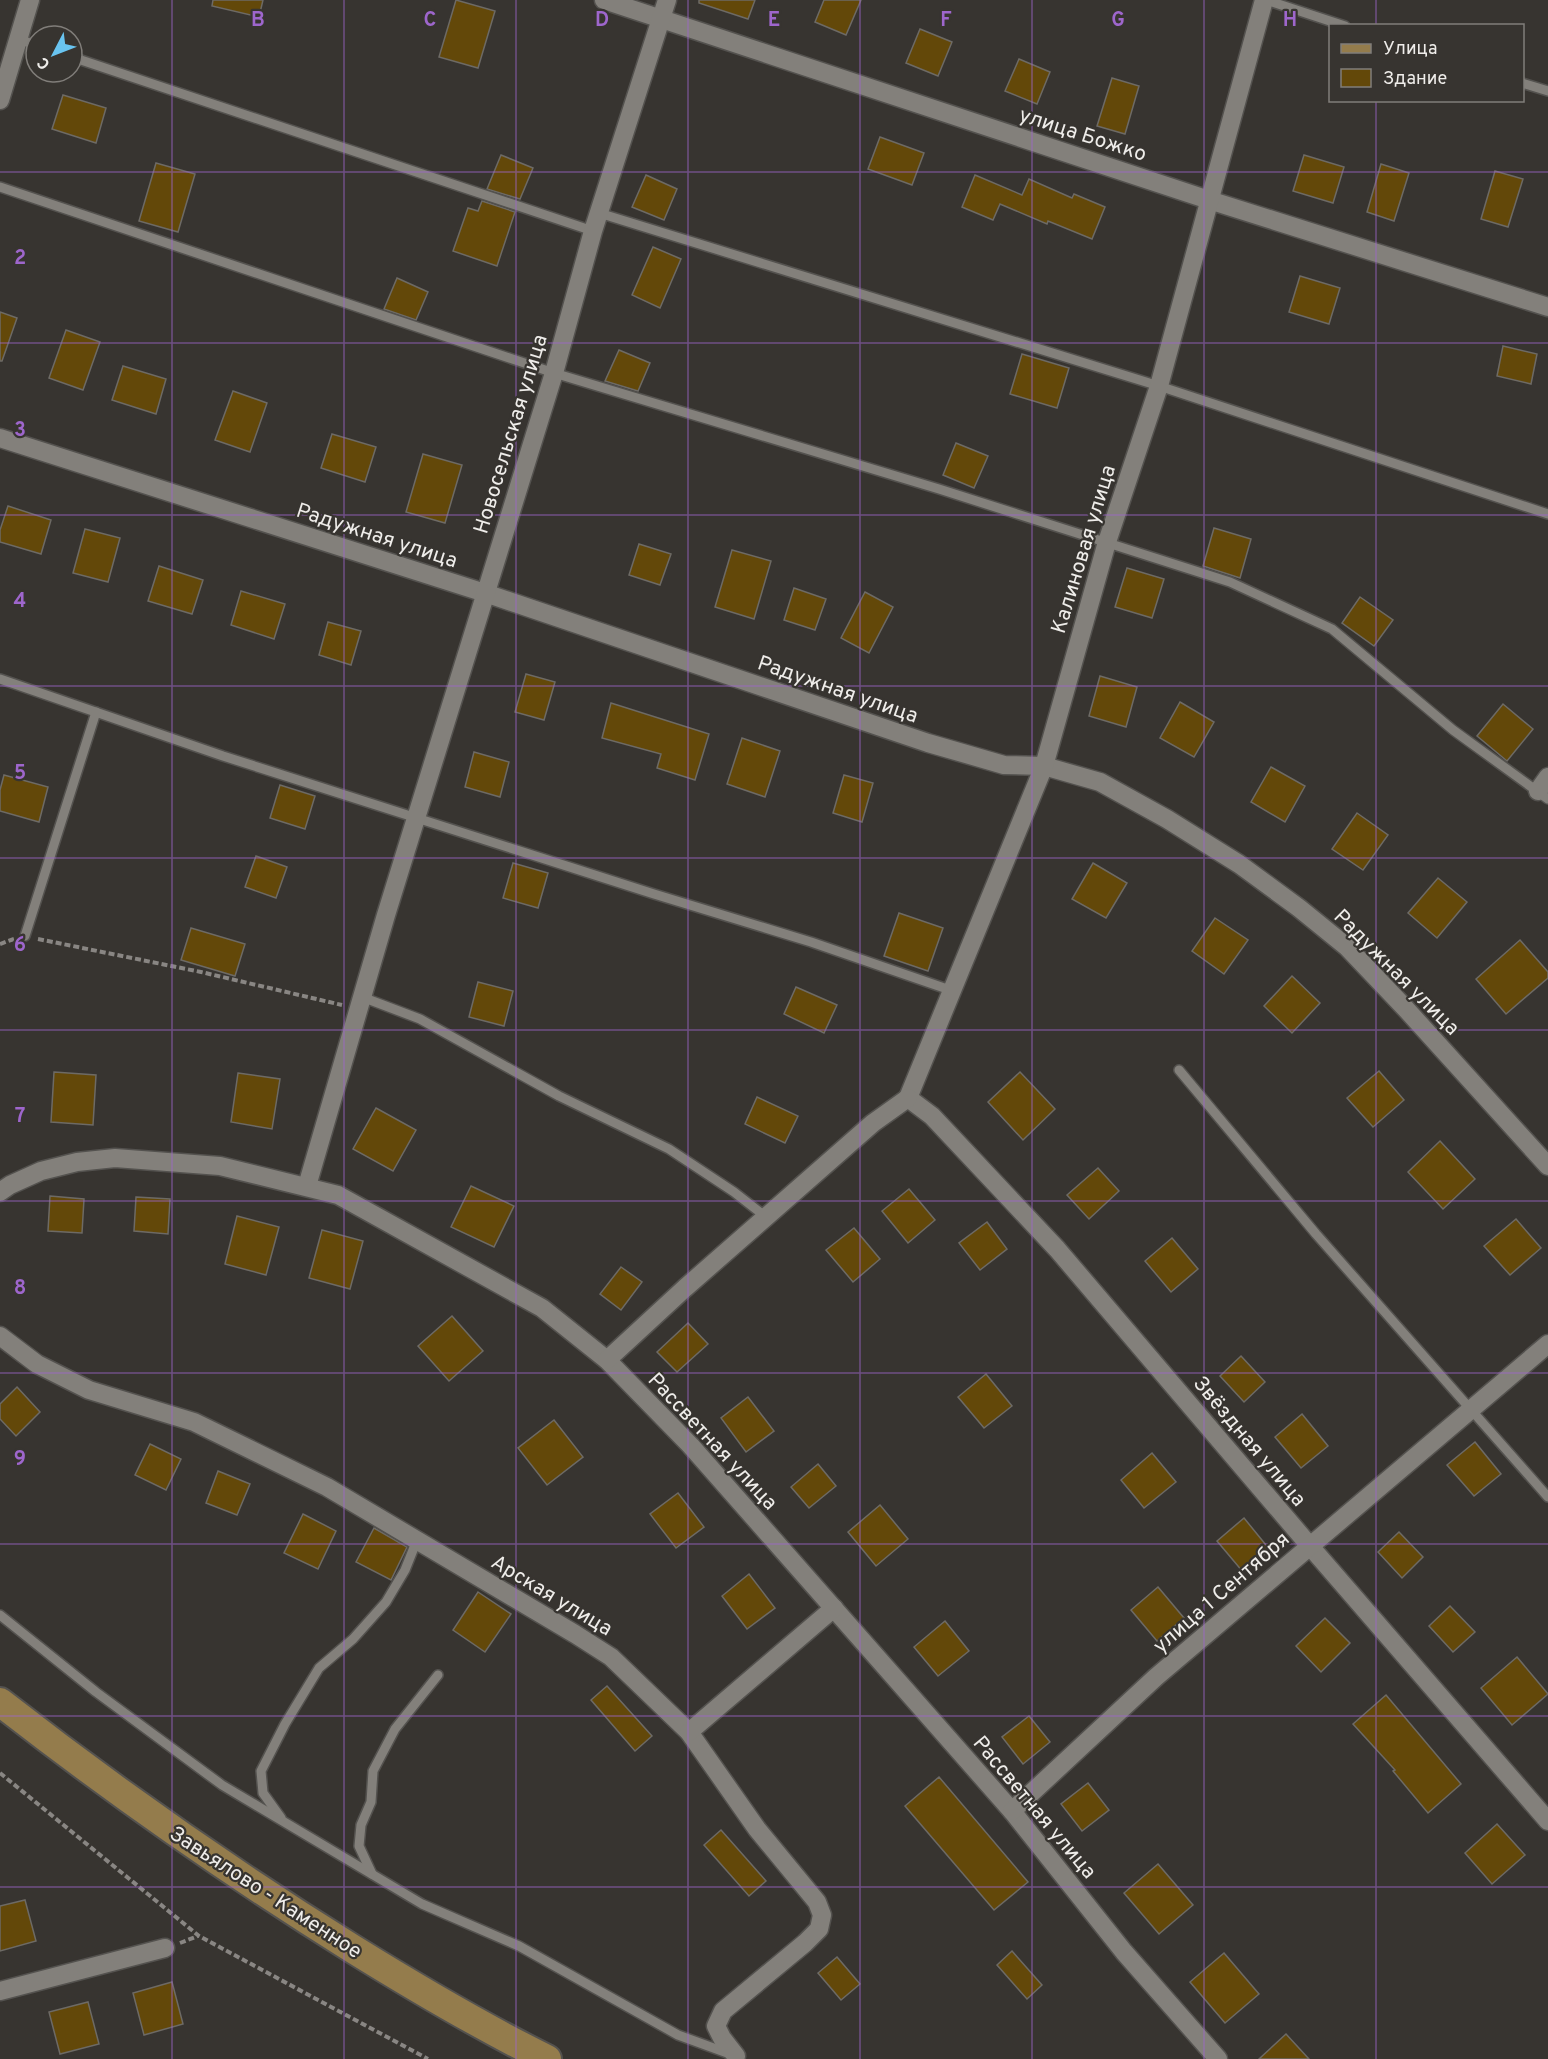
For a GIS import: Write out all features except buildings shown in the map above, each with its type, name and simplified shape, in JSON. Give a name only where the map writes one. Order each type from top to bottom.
[{"type":"main road","name":"Завьялово - Каменное","points":[[0,1702],[123,1796],[202,1852],[417,1988],[546,2059]]},
{"type":"street","points":[[1,95],[30,0]]},
{"type":"street","name":"улица Божко","points":[[604,0],[1209,200],[1548,307]]},
{"type":"street","name":"Новосельская улица","points":[[307,1186],[386,915],[554,373],[593,231],[667,0]]},
{"type":"street","name":"Калиновая улица","points":[[908,1098],[1044,766],[1107,542],[1159,386],[1265,0]]},
{"type":"street","name":"Радужная улица","points":[[0,438],[485,593],[928,743],[1004,765],[1044,766],[1100,782],[1167,819],[1239,864],[1299,908],[1354,955],[1548,1166]]},
{"type":"street","points":[[607,1360],[873,1123],[908,1098]]},
{"type":"street","name":"Звёздная улица","points":[[908,1098],[932,1116],[1057,1249],[1548,1821]]},
{"type":"street","name":"Рассветная улица","points":[[0,1192],[41,1171],[77,1162],[115,1158],[220,1166],[339,1195],[542,1308],[607,1360],[691,1446],[1012,1811],[1124,1952],[1218,2059]]},
{"type":"street","name":"Арская улица","points":[[0,1336],[37,1364],[78,1385],[194,1422],[327,1487],[611,1657],[689,1732],[757,1829],[817,1902],[822,1916],[819,1929],[805,1943],[723,2011],[716,2026],[722,2038],[739,2058]]},
{"type":"street","name":"улица 1 Сентября","points":[[1012,1811],[1156,1677],[1548,1344]]},
{"type":"street","points":[[689,1732],[834,1608]]},
{"type":"street","points":[[0,1991],[165,1948]]},
{"type":"lane","points":[[1265,0],[1339,24]]},
{"type":"lane","points":[[18,39],[24,41]]},
{"type":"lane","points":[[84,61],[593,231]]},
{"type":"lane","points":[[1524,84],[1548,92]]},
{"type":"lane","points":[[0,187],[554,373],[939,489],[1230,582],[1332,629],[1453,730],[1545,789]]},
{"type":"lane","points":[[599,213],[1159,386],[1548,514]]},
{"type":"lane","points":[[0,679],[223,756],[811,942],[953,991]]},
{"type":"lane","points":[[25,936],[96,712]]},
{"type":"lane","points":[[361,1002],[420,1019],[559,1096],[669,1149],[734,1192],[766,1217]]},
{"type":"lane","points":[[1179,1070],[1316,1234],[1472,1408],[1548,1497]]},
{"type":"lane","points":[[285,1822],[263,1793],[261,1771],[285,1724],[319,1668],[353,1639],[386,1602],[405,1570],[417,1540]]},
{"type":"lane","points":[[0,1615],[96,1692],[222,1785],[422,1904],[519,1946],[678,2036],[739,2058]]},
{"type":"lane","points":[[372,1874],[359,1846],[361,1825],[371,1802],[373,1771],[395,1729],[438,1675]]},
{"type":"path","points":[[25,936],[201,972],[327,1002],[361,1002]]},
{"type":"path","points":[[0,1773],[199,1936],[428,2059]]}]
